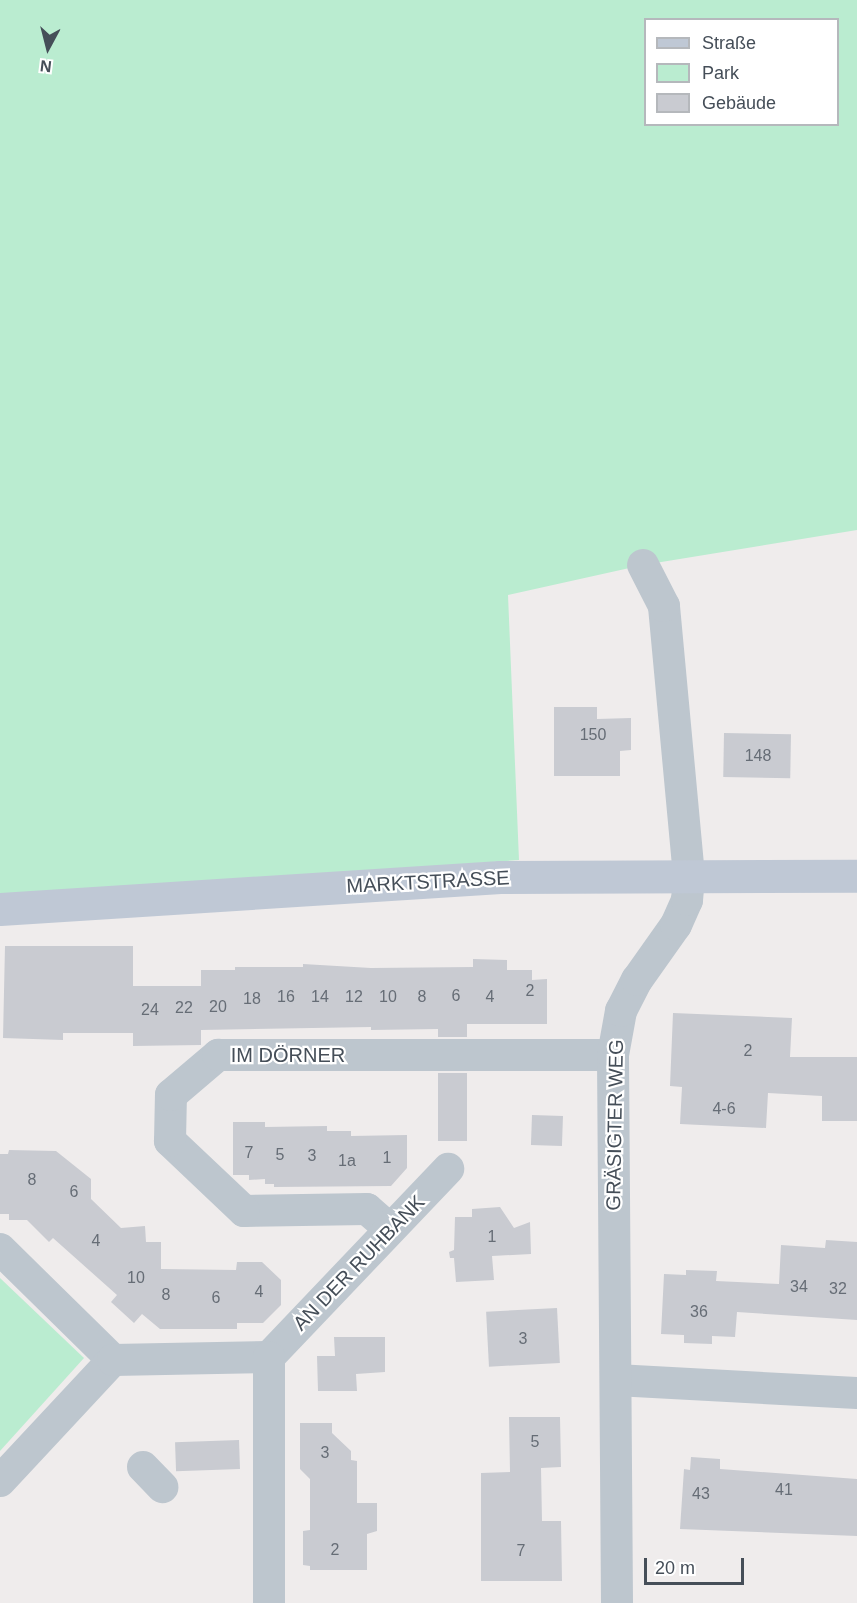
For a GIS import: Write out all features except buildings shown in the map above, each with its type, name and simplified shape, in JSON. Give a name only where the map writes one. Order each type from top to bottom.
[{"type":"street","name":"GRÄSIGTER WEG","points":[[617,1603],[613,1055],[617,1023],[626,1000],[637,980],[676,925],[687,900],[689,876],[664,606],[643,565]]},
{"type":"street","name":"MARKTSTRASSE","points":[[0,909],[500,877],[857,876]]},
{"type":"street","name":"IM DÖRNER","points":[[390,1229],[368,1209],[244,1212],[170,1141],[171,1095],[218,1055],[613,1055]]},
{"type":"street","name":"AN DER RUHBANK","points":[[269,1357],[448,1169]]},
{"type":"street","points":[[0,1249],[113,1360],[269,1357],[269,1603]]},
{"type":"street","points":[[0,1481],[113,1360]]},
{"type":"street","points":[[616,1380],[857,1393]]},
{"type":"green space","points":[[0,0],[857,0],[857,530],[643,565],[508,595],[519,860],[0,897]]},
{"type":"green space","points":[[0,1278],[84,1358],[0,1451]]}]
